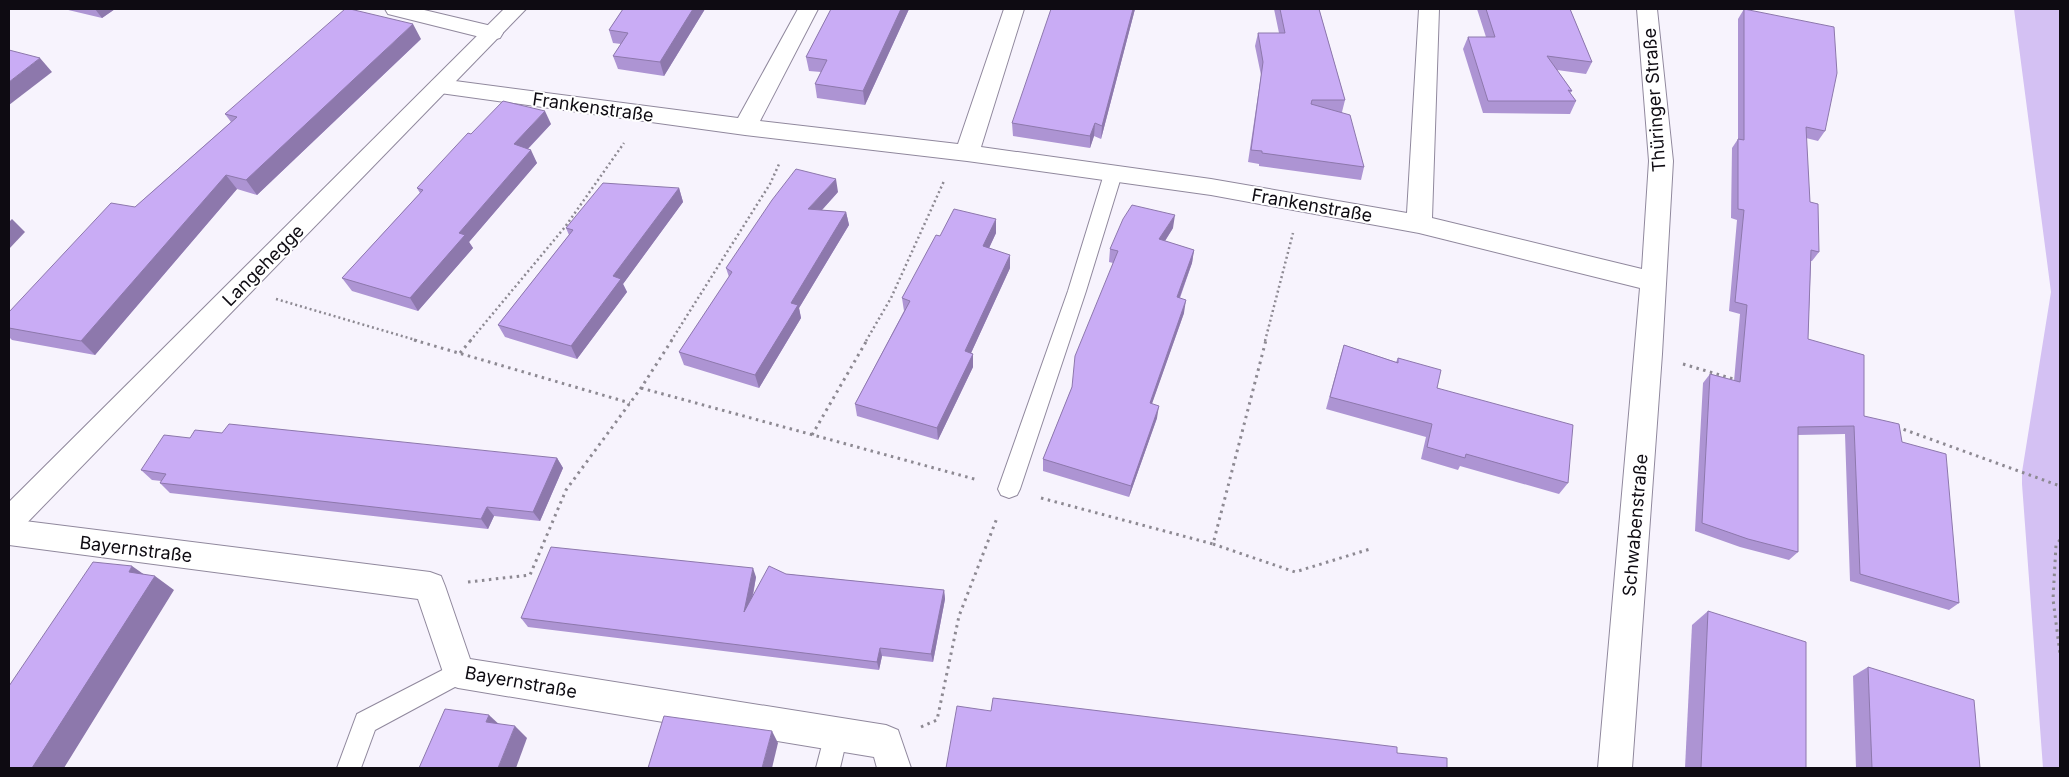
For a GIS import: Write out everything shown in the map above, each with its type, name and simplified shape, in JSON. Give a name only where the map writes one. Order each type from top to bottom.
[{"type":"street","points":[[395,9],[492,33]]},
{"type":"street","name":"Langehegge","points":[[9,521],[516,9]]},
{"type":"street","points":[[745,127],[808,9]]},
{"type":"street","points":[[962,152],[1014,9]]},
{"type":"street","points":[[1419,224],[1429,9]]},
{"type":"street","name":"Thüringer Straße","points":[[1647,9],[1661,162],[1653,281]]},
{"type":"street","name":"Frankenstraße","points":[[440,86],[745,127],[962,152],[1210,187],[1419,224],[1653,281]]},
{"type":"street","name":"Schwabenstraße","points":[[1614,768],[1649,354],[1653,281]]},
{"type":"street","name":"Bayernstraße","points":[[9,532],[430,586],[458,673],[836,734],[890,755]]},
{"type":"lane","points":[[1009,489],[1077,291],[1113,174]]},
{"type":"lane","points":[[348,768],[366,722],[458,673]]},
{"type":"lane","points":[[828,768],[836,734]]},
{"type":"path","points":[[460,353],[565,227],[645,114]]},
{"type":"path","points":[[430,586],[530,575],[566,490],[641,388],[770,184],[793,133]]},
{"type":"path","points":[[812,435],[891,298],[962,152]]},
{"type":"path","points":[[1213,544],[1301,203]]},
{"type":"path","points":[[239,288],[630,402]]},
{"type":"path","points":[[1649,354],[1742,382]]},
{"type":"path","points":[[641,388],[1213,544],[1295,572],[1370,549]]},
{"type":"path","points":[[1892,425],[2060,486]]},
{"type":"path","points":[[890,755],[937,720],[959,616],[1009,489]]},
{"type":"path","points":[[2060,540],[2056,545],[2053,599],[2060,654]]},
{"type":"shaded area","points":[[2014,9],[2060,9],[2060,768],[2043,768],[2022,484],[2022,472],[2051,292]]},
{"type":"building","points":[[345,9],[413,24],[246,180],[226,175],[81,341],[9,328],[9,312],[111,203],[135,207],[237,117],[225,114]]},
{"type":"building","points":[[623,9],[693,9],[660,62],[613,56],[628,33],[609,30]]},
{"type":"building","points":[[831,9],[901,9],[863,91],[815,84],[827,60],[806,57]]},
{"type":"building","points":[[1051,9],[1133,9],[1102,126],[1095,123],[1090,136],[1012,123]]},
{"type":"building","points":[[1280,9],[1319,9],[1345,100],[1312,100],[1311,104],[1350,115],[1364,167],[1251,150],[1263,62],[1258,33],[1285,33]]},
{"type":"building","points":[[1486,9],[1570,9],[1592,62],[1547,56],[1572,91],[1568,90],[1576,101],[1488,101],[1468,37],[1495,37]]},
{"type":"building","points":[[1744,9],[1834,27],[1837,73],[1825,131],[1806,127],[1810,202],[1818,204],[1819,252],[1811,250],[1808,339],[1864,355],[1864,416],[1899,424],[1902,442],[1946,454],[1959,603],[1860,574],[1854,426],[1798,427],[1798,552],[1748,539],[1702,523],[1710,374],[1740,382],[1747,305],[1735,302],[1744,210],[1738,209],[1738,139],[1744,140]]},
{"type":"building","points":[[9,50],[40,58],[9,82]]},
{"type":"building","points":[[503,101],[545,111],[514,144],[531,150],[459,233],[465,235],[410,298],[342,278],[423,190],[417,188],[468,133],[471,134]]},
{"type":"building","points":[[796,169],[836,179],[808,209],[846,212],[791,303],[798,305],[755,375],[679,352],[732,272],[726,268],[772,200]]},
{"type":"building","points":[[603,183],[679,188],[613,276],[621,279],[571,346],[498,325],[573,230],[566,228]]},
{"type":"building","points":[[1132,205],[1175,215],[1159,239],[1194,250],[1177,297],[1186,300],[1150,403],[1159,406],[1131,486],[1043,459],[1072,387],[1075,356],[1118,251],[1110,249],[1123,219]]},
{"type":"building","points":[[954,209],[996,219],[983,246],[1010,255],[965,351],[973,354],[937,428],[855,404],[910,301],[902,298],[936,235],[940,236]]},
{"type":"building","points":[[1344,345],[1398,363],[1398,358],[1441,370],[1437,388],[1573,425],[1568,483],[1466,454],[1465,458],[1427,447],[1432,424],[1330,397]]},
{"type":"building","points":[[229,424],[557,458],[533,512],[487,507],[481,519],[160,483],[166,474],[141,470],[164,435],[190,438],[195,430],[222,433]]},
{"type":"building","points":[[551,547],[753,568],[744,612],[769,566],[786,574],[944,590],[931,654],[880,648],[877,662],[521,618]]},
{"type":"building","points":[[93,562],[132,566],[129,572],[155,576],[32,768],[9,768],[9,686]]},
{"type":"building","points":[[1708,611],[1806,642],[1806,768],[1701,768]]},
{"type":"building","points":[[1868,667],[1974,700],[1980,768],[1872,768]]},
{"type":"building","points":[[993,698],[1397,747],[1397,753],[1447,758],[1447,768],[946,768],[957,706],[991,711]]},
{"type":"building","points":[[445,709],[489,715],[486,722],[515,726],[498,768],[419,768]]},
{"type":"building","points":[[664,716],[772,731],[762,768],[648,768]]}]
